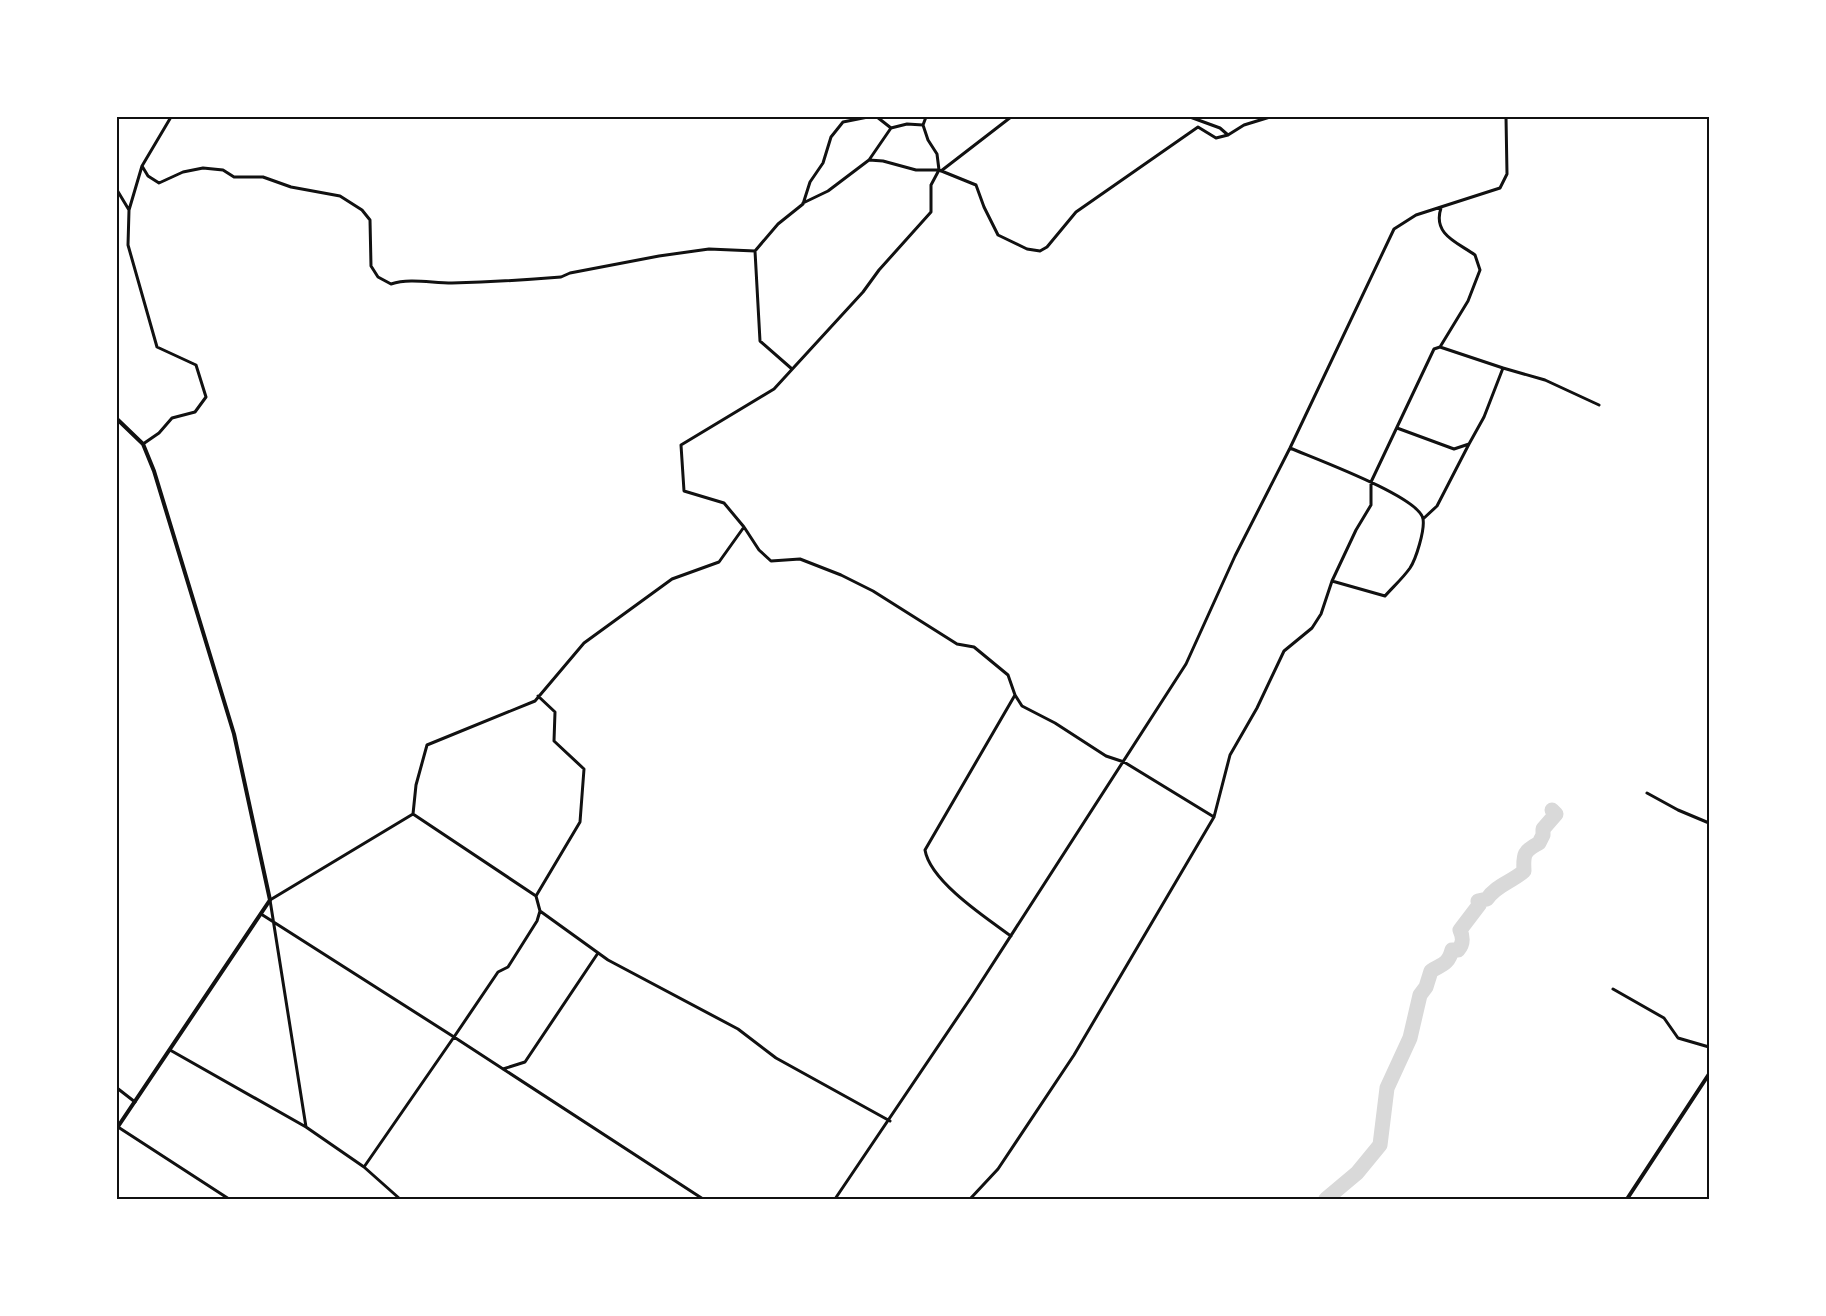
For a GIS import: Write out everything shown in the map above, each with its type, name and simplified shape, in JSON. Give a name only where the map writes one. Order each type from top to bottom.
[{"type":"street","points":[[143,444],[159,433],[172,418],[195,412],[206,397],[196,365],[157,347],[128,245],[129,210],[142,166],[171,117]]},
{"type":"street","points":[[803,204],[810,182],[823,163],[831,137],[843,122],[868,117]]},
{"type":"street","points":[[877,117],[891,128]]},
{"type":"street","points":[[926,117],[923,125],[928,140],[937,154],[940,170]]},
{"type":"street","points":[[1011,117],[940,170],[931,184],[931,212],[879,270],[863,292],[766,396],[681,445],[684,491],[724,503],[759,550],[771,561],[800,559],[841,575],[873,591],[957,644],[974,647],[1008,675],[1015,695],[1022,706],[1056,723],[1106,756],[1124,762],[1214,817]]},
{"type":"street","points":[[1190,117],[1220,128],[1228,135]]},
{"type":"street","points":[[869,160],[883,161],[916,170],[940,170],[976,185],[998,235],[1027,249],[1040,251],[1076,212],[1198,127],[1216,138],[1228,135],[1244,125],[1270,117]]},
{"type":"street","points":[[835,1199],[890,1121],[1186,664],[1235,556],[1290,448],[1394,229],[1416,215],[1500,188],[1507,174],[1506,117]]},
{"type":"street","points":[[792,370],[760,341],[755,251],[778,224],[803,204],[828,191],[869,160],[891,128],[907,124],[923,125]]},
{"type":"street","points":[[142,166],[148,176],[159,183],[183,172],[203,168],[223,170],[234,177],[263,177],[291,188],[340,196],[362,210],[370,220],[371,266],[378,277],[391,284],[404,280],[431,283],[486,282],[561,277],[570,273],[658,256],[709,249],[755,251]]},
{"type":"street","points":[[117,190],[129,210]]},
{"type":"street","points":[[1440,347],[1468,301],[1480,270],[1475,255],[1450,241],[1442,227],[1439,214],[1441,208]]},
{"type":"street","points":[[970,1199],[998,1169],[1074,1055],[1214,817],[1230,755],[1257,708],[1284,651],[1312,628],[1321,614],[1332,582],[1356,530],[1371,505],[1371,482],[1434,349],[1440,347],[1545,380],[1599,405]]},
{"type":"street","points":[[1423,519],[1437,506],[1484,417],[1503,368]]},
{"type":"street","points":[[117,419],[143,444],[158,483],[234,734],[270,900],[306,1127]]},
{"type":"street","points":[[1397,428],[1454,449],[1469,444]]},
{"type":"street","points":[[1290,448],[1371,482],[1419,510],[1423,519],[1422,535],[1410,567],[1385,596],[1332,582]]},
{"type":"street","points":[[413,814],[416,785],[427,745],[535,701],[584,643],[672,579],[719,562],[744,527]]},
{"type":"street","points":[[1011,936],[971,908],[947,885],[931,865],[925,850],[1015,695]]},
{"type":"street","points":[[536,896],[580,822],[584,768],[554,741],[555,712],[538,696]]},
{"type":"street","points":[[1647,793],[1678,810],[1709,823]]},
{"type":"street","points":[[229,1199],[118,1128],[270,900],[413,814]]},
{"type":"street","points":[[364,1167],[498,972],[508,967],[537,921],[540,911],[536,896],[413,814]]},
{"type":"street","points":[[540,911],[598,953],[738,1029],[777,1058],[890,1121]]},
{"type":"street","points":[[261,914],[703,1199]]},
{"type":"street","points":[[503,1069],[525,1062],[598,953]]},
{"type":"street","points":[[1613,988],[1664,1018],[1678,1038],[1709,1047]]},
{"type":"street","points":[[170,1050],[306,1127],[364,1167],[400,1199]]},
{"type":"street","points":[[1627,1199],[1709,1074]]},
{"type":"street","points":[[117,1088],[135,1102]]},
{"type":"waterway","points":[[1326,1199],[1357,1173],[1380,1145],[1387,1088],[1410,1038],[1420,995],[1426,987],[1431,971],[1446,961],[1452,950],[1458,950],[1462,940],[1460,930],[1479,905],[1478,901],[1487,899],[1495,890],[1524,871],[1526,854],[1530,848],[1539,843],[1543,829],[1556,814],[1552,810]]}]
